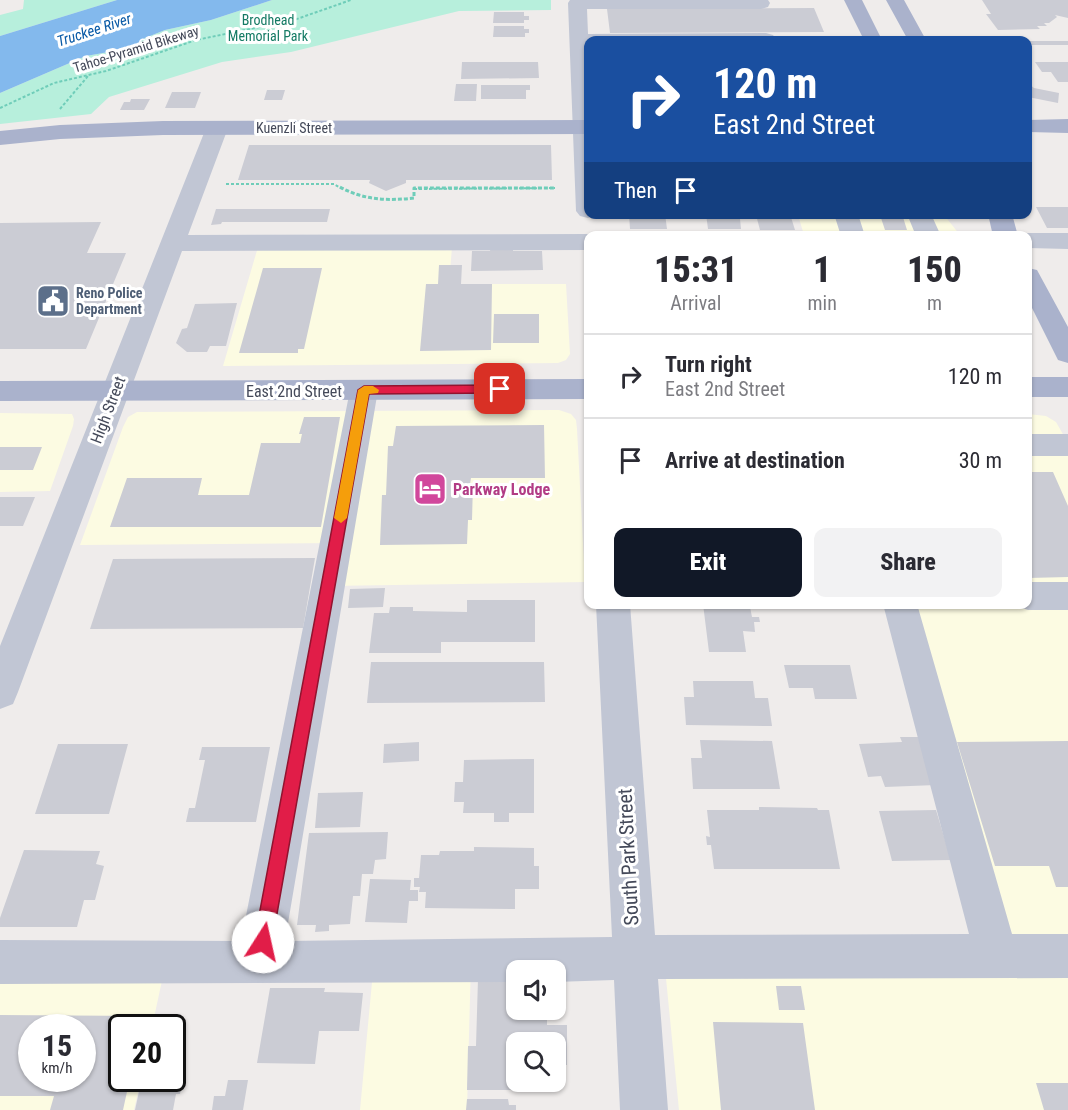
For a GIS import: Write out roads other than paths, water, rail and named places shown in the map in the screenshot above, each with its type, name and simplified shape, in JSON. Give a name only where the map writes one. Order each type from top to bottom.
[{"type":"main road","points":[[853,0],[870,35]]},
{"type":"main road","points":[[895,0],[914,34]]},
{"type":"main road","points":[[1032,126],[1068,126]]},
{"type":"main road","name":"Kuenzli Street","points":[[0,138],[60,132],[217,128],[584,127]]},
{"type":"main road","points":[[1032,284],[1068,353]]},
{"type":"main road","points":[[1032,387],[1068,387]]},
{"type":"main road","name":"East 2nd Street","points":[[0,391],[584,388]]},
{"type":"street","points":[[584,112],[577,3],[761,3]]},
{"type":"street","points":[[579,40],[584,40]]},
{"type":"street","name":"High Street","points":[[0,692],[217,128]]},
{"type":"street","points":[[1032,241],[1068,241]]},
{"type":"street","points":[[173,243],[584,242]]},
{"type":"street","points":[[259,963],[364,390]]},
{"type":"street","points":[[1032,445],[1068,446]]},
{"type":"street","points":[[1032,596],[1068,596]]},
{"type":"street","name":"South Park Street","points":[[613,609],[644,1110]]},
{"type":"street","points":[[901,609],[996,955]]},
{"type":"street","points":[[0,962],[259,963],[585,960],[634,957],[1068,956]]},
{"type":"water","name":"Truckee River","points":[[117,0],[272,0],[211,20],[165,30],[145,38],[131,48],[86,56],[0,93],[0,36]]},
{"type":"place","name":"Reno Police Department","points":[[53,301]]},
{"type":"place","name":"Parkway Lodge","points":[[430,489]]},
{"type":"park label","name":"Brodhead Memorial Park","points":[[268,28]]}]
